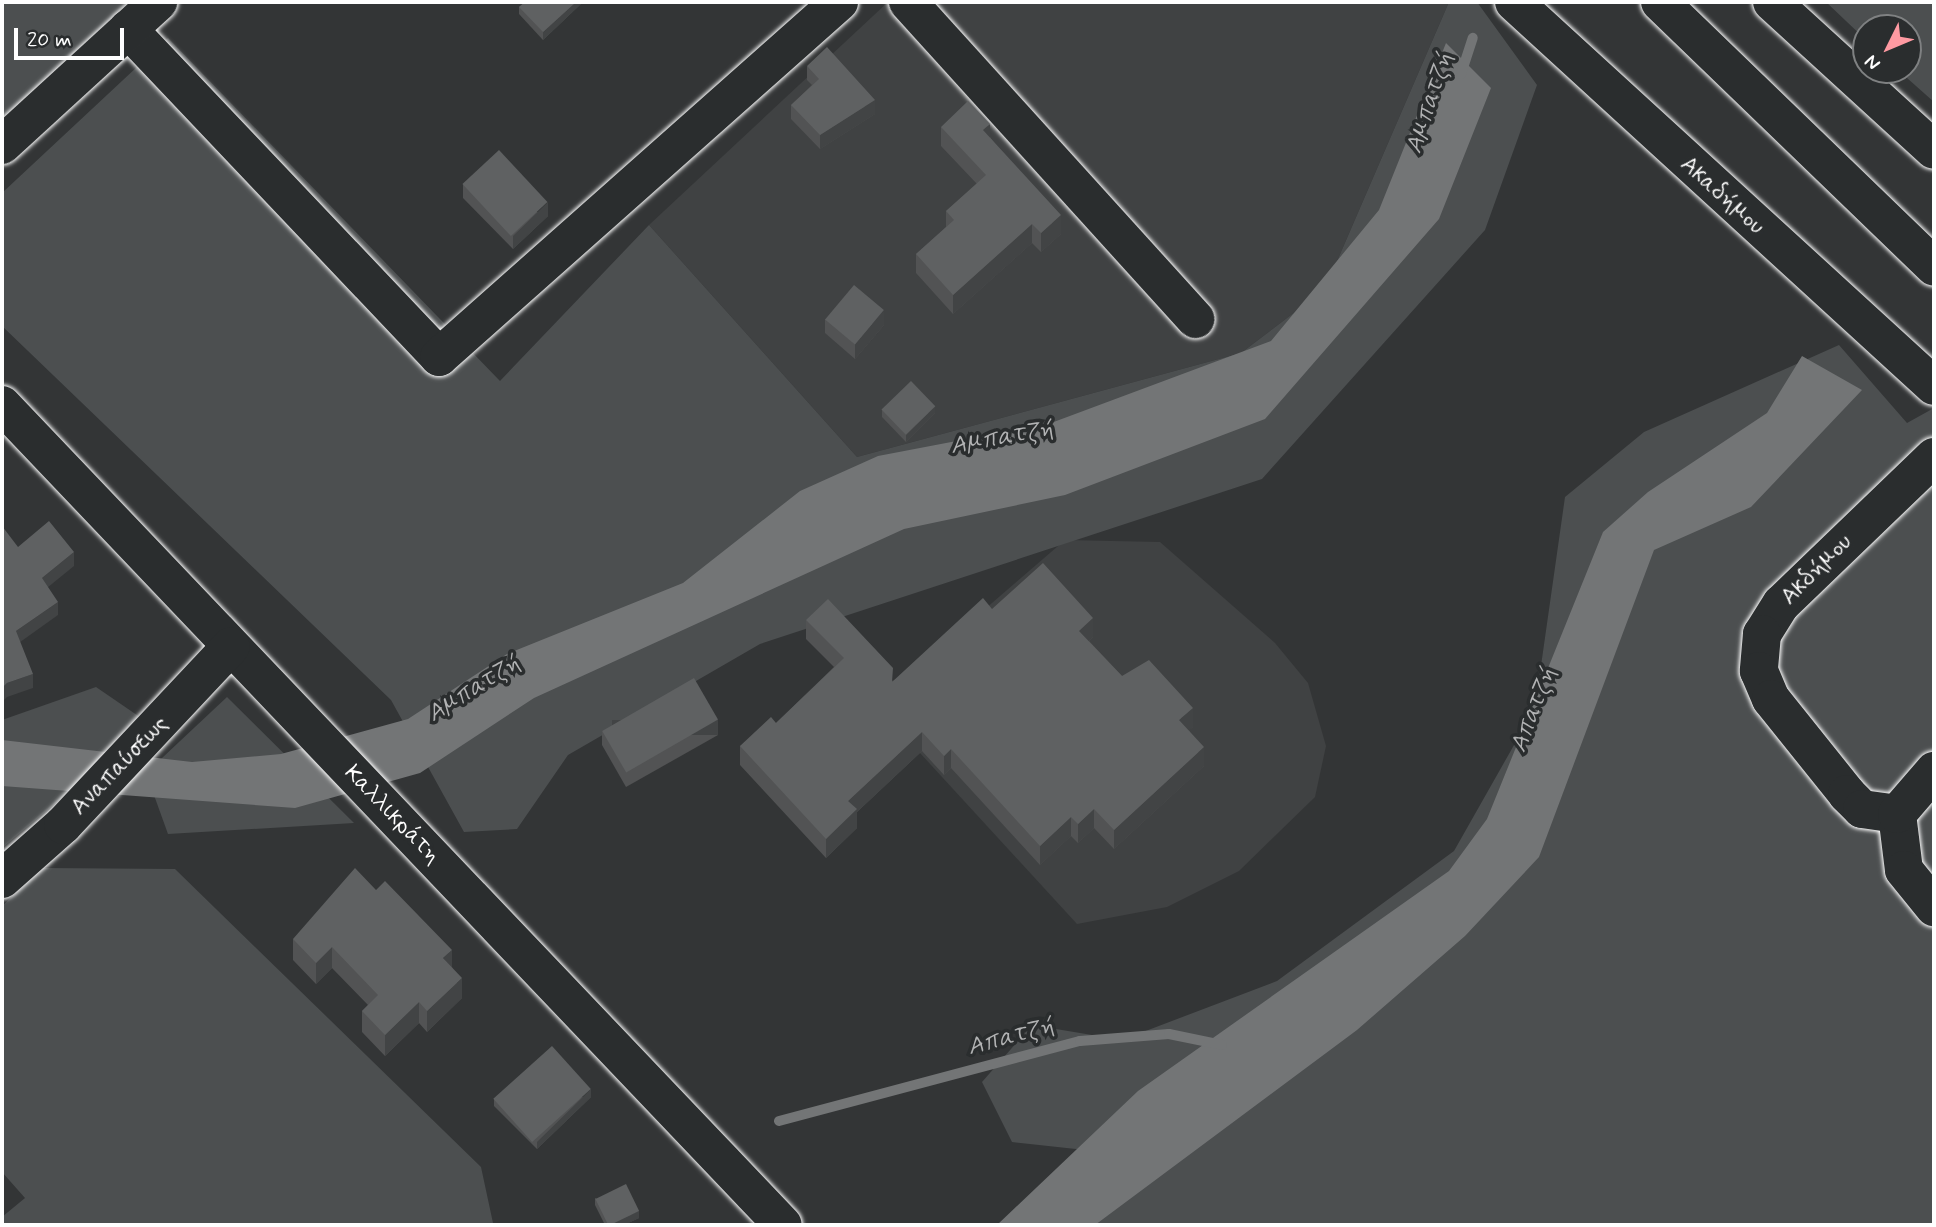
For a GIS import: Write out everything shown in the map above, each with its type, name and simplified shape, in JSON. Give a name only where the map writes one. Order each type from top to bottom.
[{"type":"main road","points":[[2,145],[158,2]]},
{"type":"main road","points":[[128,29],[439,357],[839,2]]},
{"type":"main road","points":[[908,2],[1195,319]]},
{"type":"main road","name":"Ακαδήμου","points":[[1514,2],[1934,386]]},
{"type":"main road","points":[[1660,2],[1934,267]]},
{"type":"main road","points":[[1772,2],[1934,150]]},
{"type":"main road","name":"Καλλικράτη","points":[[2,405],[783,1225]]},
{"type":"main road","name":"Ακδήμου","points":[[1897,814],[1862,809],[1772,699],[1759,671],[1762,634],[1781,604],[1934,457]]},
{"type":"main road","name":"Αναπαύσεως","points":[[2,879],[63,825],[231,646]]},
{"type":"main road","points":[[1934,771],[1897,814],[1904,870],[1934,907]]},
{"type":"shaded area","points":[[2,2],[128,2],[2,121]]},
{"type":"shaded area","points":[[888,2],[1449,2],[1325,289],[1241,353],[857,457],[649,225]]},
{"type":"shaded area","points":[[1449,2],[1477,2],[1537,85],[1485,230],[1262,479],[760,644],[568,755],[517,829],[464,832],[391,700],[2,326],[2,193],[168,38],[500,381],[649,225],[857,457],[1241,353],[1325,289]]},
{"type":"shaded area","points":[[1826,2],[1934,2],[1934,102],[1914,84],[1922,84],[1922,14],[1852,14],[1852,27]]},
{"type":"shaded area","points":[[1839,345],[1907,423],[1934,408],[1934,1225],[997,1225],[1085,1150],[1012,1142],[982,1082],[1032,1025],[1122,1040],[1277,981],[1454,851],[1535,708],[1565,497],[1644,432]]},
{"type":"shaded area","points":[[1065,540],[1160,542],[1275,643],[1308,683],[1326,746],[1315,797],[1239,871],[1167,907],[1077,924],[875,704]]},
{"type":"shaded area","points":[[96,687],[150,724],[2,848],[2,720]]},
{"type":"shaded area","points":[[227,697],[354,823],[168,834],[146,773]]},
{"type":"shaded area","points":[[43,868],[175,869],[481,1167],[493,1223],[504,1225],[2,1225],[2,1217],[25,1198],[2,1172],[2,906]]},
{"type":"water","points":[[1446,43],[1491,88],[1439,219],[1265,419],[1065,495],[904,529],[534,698],[420,773],[295,808],[2,786],[2,740],[192,762],[281,754],[408,719],[507,654],[683,583],[800,491],[878,456],[1051,423],[1271,341],[1379,210]]},
{"type":"water","points":[[1802,356],[1862,390],[1751,507],[1654,550],[1539,857],[1465,936],[1357,1030],[1095,1225],[997,1225],[1138,1091],[1449,871],[1487,819],[1603,532],[1648,492],[1767,413]]},
{"type":"building","points":[[525,2],[576,2],[543,32],[519,7]]},
{"type":"building","points":[[827,47],[875,100],[820,135],[791,105],[819,79],[807,66]]},
{"type":"building","points":[[968,101],[990,124],[983,130],[1061,215],[1041,233],[1032,224],[953,295],[916,254],[954,220],[946,211],[986,175],[941,127]]},
{"type":"building","points":[[499,150],[547,202],[511,236],[462,184]]},
{"type":"building","points":[[854,285],[884,310],[855,345],[825,319]]},
{"type":"building","points":[[911,381],[935,406],[906,435],[882,409]]},
{"type":"building","points":[[49,521],[74,552],[42,578],[58,602],[16,631],[33,674],[7,683],[2,688],[2,526],[18,547]]},
{"type":"building","points":[[1043,563],[1093,618],[1079,631],[1122,676],[1149,660],[1193,708],[1179,720],[1204,747],[1114,830],[1094,809],[1078,824],[1071,817],[1040,846],[951,749],[944,756],[922,732],[848,801],[857,809],[826,839],[740,746],[771,717],[776,723],[844,658],[806,620],[828,599],[893,668],[892,682],[983,598],[992,609]]},
{"type":"building","points":[[694,678],[718,720],[626,773],[602,731]]},
{"type":"building","points":[[355,868],[376,890],[385,881],[452,950],[443,958],[462,978],[427,1011],[419,1002],[385,1035],[362,1011],[378,995],[332,947],[316,963],[293,939]]},
{"type":"building","points":[[552,1046],[591,1089],[532,1142],[493,1099]]},
{"type":"building","points":[[626,1184],[639,1211],[608,1225],[595,1199]]},
{"type":"waterway","name":"Αμπατζή","points":[[1461,74],[1473,38]]},
{"type":"waterway","name":"Απατζή","points":[[779,1121],[1080,1041],[1169,1034],[1222,1045]]}]
